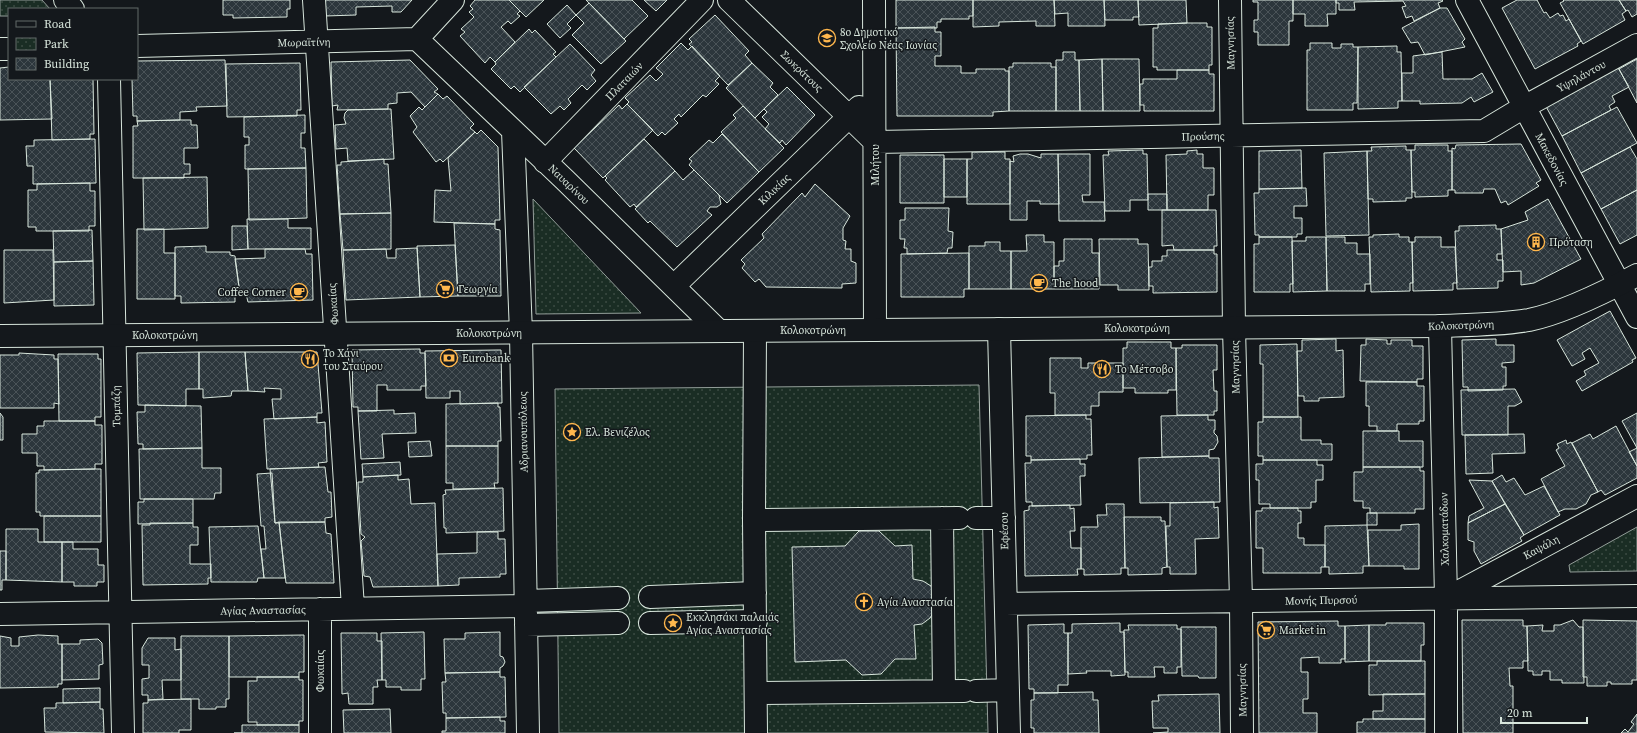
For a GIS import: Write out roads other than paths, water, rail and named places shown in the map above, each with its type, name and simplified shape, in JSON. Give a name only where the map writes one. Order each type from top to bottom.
[{"type":"street","points":[[65,0],[72,8]]},
{"type":"street","name":"Φωκαίας","points":[[314,0],[353,608]]},
{"type":"street","points":[[417,39],[453,0]]},
{"type":"street","name":"Πλαταιών","points":[[546,162],[702,0]]},
{"type":"street","name":"Σωκράτους","points":[[729,0],[875,142]]},
{"type":"street","name":"Μιλήτου","points":[[874,0],[875,330]]},
{"type":"street","name":"Μαγνησίας","points":[[1230,0],[1234,328],[1241,601],[1242,733]]},
{"type":"street","name":"Μακεδονίας","points":[[1467,0],[1524,107],[1628,280],[1637,317]]},
{"type":"street","name":"Μωραϊτίνη","points":[[138,46],[417,39]]},
{"type":"street","name":"Ναυαρίνου","points":[[417,39],[546,162],[719,331]]},
{"type":"street","name":"Υψηλάντου","points":[[1524,107],[1637,45]]},
{"type":"street","name":"Τομπάζη","points":[[109,80],[123,733]]},
{"type":"street","name":"Κιλικίας","points":[[674,286],[875,93]]},
{"type":"street","name":"Προύσης","points":[[875,142],[1484,131],[1524,107]]},
{"type":"street","name":"Αδριανουπόλεως","points":[[513,131],[521,333],[528,733]]},
{"type":"street","name":"Κολοκοτρώνη","points":[[0,336],[1440,326],[1530,320],[1555,313],[1628,280]]},
{"type":"street","name":"Χαλκοματάδων","points":[[1440,326],[1446,598],[1446,733]]},
{"type":"street","name":"Εφέσου","points":[[999,329],[1009,733]]},
{"type":"street","points":[[755,331],[754,520],[756,733]]},
{"type":"street","name":"Καψάλη","points":[[1446,598],[1637,496]]},
{"type":"street","points":[[959,518],[961,691]]},
{"type":"street","points":[[754,520],[1004,518]]},
{"type":"street","points":[[650,596],[755,593]]},
{"type":"street","name":"Μονής Πυρσού","points":[[1006,604],[1637,596]]},
{"type":"street","points":[[526,610],[618,598]]},
{"type":"street","name":"Αγίας Αναστασίας","points":[[0,614],[353,608],[526,610]]},
{"type":"street","name":"Φωκαίας","points":[[320,609],[320,733]]},
{"type":"street","points":[[526,610],[618,623]]},
{"type":"street","points":[[650,623],[756,621]]},
{"type":"street","points":[[756,693],[1008,690]]},
{"type":"place","name":"8ο Δημοτικό Σχολείο Νέας Ιωνίας","points":[[827,38]]},
{"type":"place","name":"Πρόταση","points":[[1536,242]]},
{"type":"place","name":"The hood","points":[[1039,283]]},
{"type":"place","name":"Γεωργία","points":[[445,289]]},
{"type":"place","name":"Coffee Corner","points":[[299,292]]},
{"type":"place","name":"Eurobank","points":[[449,358]]},
{"type":"place","name":"Το Χάνι του Σταύρου","points":[[310,359]]},
{"type":"place","name":"Το Μέτσοβο","points":[[1102,369]]},
{"type":"place","name":"Ελ. Βενιζέλος","points":[[572,432]]},
{"type":"place","name":"Αγία Αναστασία","points":[[864,602]]},
{"type":"place","name":"Εκκλησάκι παλαιάς Αγίας Αναστασίας","points":[[673,623]]},
{"type":"place","name":"Market in","points":[[1266,630]]}]
